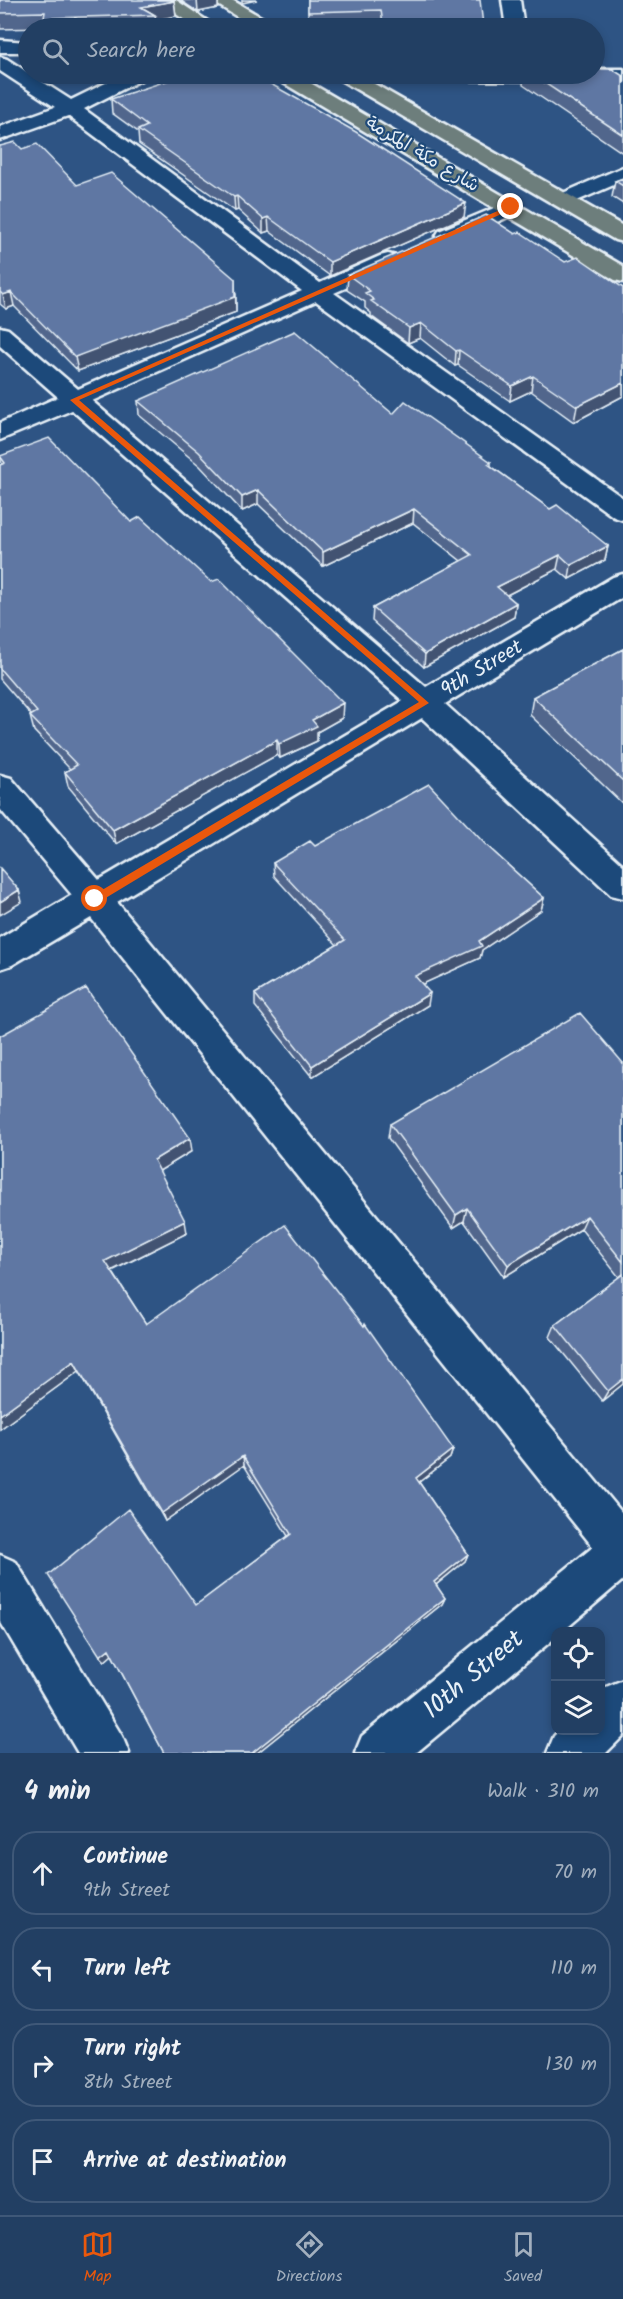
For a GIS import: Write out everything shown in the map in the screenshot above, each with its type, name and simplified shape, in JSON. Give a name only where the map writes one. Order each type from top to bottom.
[{"type":"main road","points":[[164,0],[193,18]]},
{"type":"main road","points":[[219,0],[250,18]]},
{"type":"main road","name":"شارع مكة المكرمة","points":[[299,84],[623,275]]},
{"type":"main road","name":"شارع مكة المكرمة","points":[[362,84],[623,235]]},
{"type":"street","points":[[512,0],[514,18]]},
{"type":"street","points":[[0,46],[18,47]]},
{"type":"street","points":[[0,61],[18,60]]},
{"type":"street","points":[[0,61],[18,73]]},
{"type":"street","points":[[605,75],[623,75]]},
{"type":"street","points":[[34,84],[623,511]]},
{"type":"street","points":[[0,134],[70,108],[118,84]]},
{"type":"street","points":[[563,200],[623,173]]},
{"type":"street","points":[[425,245],[511,207]]},
{"type":"street","points":[[0,432],[404,254]]},
{"type":"street","points":[[0,334],[425,703],[623,885]]},
{"type":"street","name":"9th Street","points":[[0,955],[623,584]]},
{"type":"street","points":[[0,787],[95,899],[623,1550]]},
{"type":"street","name":"10th Street","points":[[379,1753],[623,1550]]},
{"type":"street","points":[[0,1578],[105,1753]]},
{"type":"street","points":[[605,1720],[623,1704]]},
{"type":"street","points":[[571,1753],[591,1735]]},
{"type":"building","points":[[0,0],[174,1],[141,7],[155,15],[44,18],[45,12],[0,13]]},
{"type":"building","points":[[308,0],[480,0],[482,18],[382,18],[381,10],[308,12]]},
{"type":"building","points":[[605,69],[612,69],[623,76],[623,135],[546,84],[605,84]]},
{"type":"building","points":[[157,84],[271,84],[356,132],[466,203],[330,262],[268,217],[263,219],[237,196],[234,197],[138,130],[147,126],[111,99]]},
{"type":"building","points":[[15,142],[22,149],[37,144],[77,185],[111,173],[235,279],[235,297],[75,357],[11,292],[3,295],[0,292],[0,146]]},
{"type":"building","points":[[623,178],[623,186],[615,181]]},
{"type":"building","points":[[486,215],[515,234],[520,232],[565,262],[578,257],[623,288],[623,383],[577,406],[533,376],[512,386],[459,350],[456,351],[421,323],[409,328],[371,301],[374,300],[365,293],[370,291],[348,275]]},
{"type":"building","points":[[295,331],[393,414],[405,401],[491,462],[488,464],[550,509],[557,505],[608,546],[571,565],[560,555],[497,587],[516,603],[425,654],[373,608],[472,555],[414,509],[323,552],[258,490],[242,497],[199,452],[138,401]]},
{"type":"building","points":[[49,438],[131,522],[140,517],[211,582],[219,579],[343,703],[312,720],[317,726],[279,744],[277,740],[113,830],[65,772],[77,765],[30,716],[37,712],[0,669],[0,465],[5,463],[0,456]]},
{"type":"building","points":[[623,649],[623,781],[533,697]]},
{"type":"building","points":[[429,784],[485,844],[544,898],[479,941],[482,946],[415,976],[430,993],[312,1066],[255,994],[345,940],[273,863],[310,841],[315,846]]},
{"type":"building","points":[[0,868],[19,890],[0,902]]},
{"type":"building","points":[[86,988],[190,1138],[154,1160],[185,1221],[105,1261],[146,1324],[285,1225],[364,1326],[365,1324],[453,1449],[416,1478],[468,1554],[434,1582],[445,1598],[252,1753],[164,1753],[109,1649],[100,1656],[48,1575],[128,1509],[196,1605],[291,1534],[243,1456],[162,1513],[74,1361],[0,1415],[0,1036]]},
{"type":"building","points":[[580,1013],[623,1063],[623,1262],[587,1216],[508,1265],[467,1208],[456,1215],[390,1124]]},
{"type":"building","points":[[623,1274],[623,1379],[608,1391],[555,1325]]},
{"type":"route","points":[[95,899],[425,703],[74,400],[511,207]]}]
